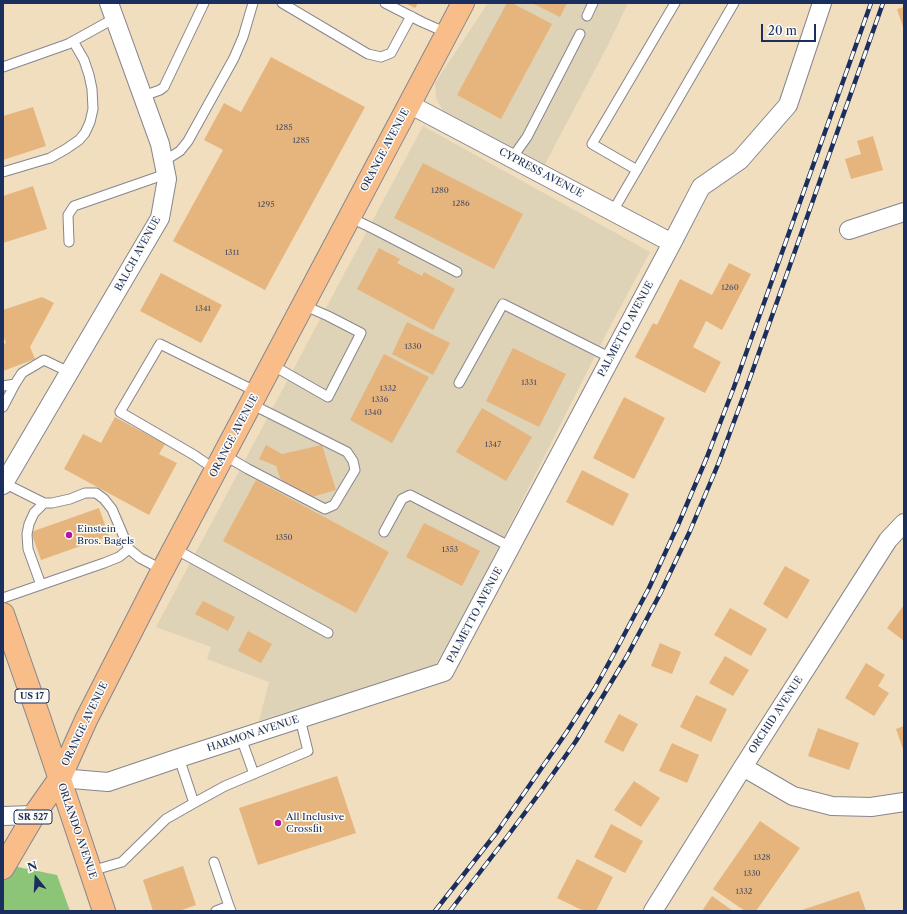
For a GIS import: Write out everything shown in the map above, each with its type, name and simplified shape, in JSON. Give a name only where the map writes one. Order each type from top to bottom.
[{"type":"main road","name":"ORANGE AVENUE","points":[[5,861],[34,815],[60,778],[86,720],[163,570],[463,3]]},
{"type":"main road","name":"ORLANDO AVENUE","points":[[3,614],[104,911]]},
{"type":"street","name":"PALMETTO AVENUE","points":[[444,672],[701,187],[740,160],[788,104],[822,3]]},
{"type":"street","name":"BALCH AVENUE","points":[[3,484],[160,218],[167,179],[160,144],[143,96],[116,8]]},
{"type":"street","name":"CYPRESS AVENUE","points":[[409,104],[672,242]]},
{"type":"street","points":[[849,230],[904,212]]},
{"type":"street","name":"ORCHID AVENUE","points":[[653,911],[888,540],[904,523]]},
{"type":"street","name":"HARMON AVENUE","points":[[60,778],[108,782],[444,672]]},
{"type":"street","points":[[743,767],[793,796],[832,806],[871,807],[904,802]]},
{"type":"street","points":[[3,816],[34,815]]},
{"type":"lane","points":[[143,96],[160,90],[164,86],[204,3]]},
{"type":"lane","points":[[69,242],[68,215],[74,206],[165,168],[188,141],[234,58],[243,37],[253,3]]},
{"type":"lane","points":[[282,3],[368,54],[381,57],[391,53],[411,16]]},
{"type":"lane","points":[[385,3],[447,33]]},
{"type":"lane","points":[[587,16],[593,3]]},
{"type":"lane","points":[[637,170],[592,144],[675,3]]},
{"type":"lane","points":[[613,211],[734,3]]},
{"type":"lane","points":[[3,67],[68,44],[116,8]]},
{"type":"lane","points":[[512,158],[528,137],[580,34]]},
{"type":"lane","points":[[3,172],[50,158],[79,140],[85,133],[90,122],[93,109],[92,89],[84,60],[73,41]]},
{"type":"lane","points":[[349,217],[457,272]]},
{"type":"lane","points":[[459,383],[503,304],[611,358]]},
{"type":"lane","points":[[272,365],[328,397],[361,333],[303,305]]},
{"type":"lane","points":[[160,344],[254,398],[347,452],[353,461],[355,470],[334,505],[325,509],[248,469],[220,463],[194,455],[120,412],[160,344]]},
{"type":"lane","points":[[3,407],[22,373],[44,360],[69,372]]},
{"type":"lane","points":[[3,386],[15,384]]},
{"type":"lane","points":[[3,484],[44,503],[52,503],[70,499],[85,493],[96,494],[104,499],[112,509],[129,549],[140,558],[163,570]]},
{"type":"lane","points":[[384,532],[402,499],[410,495],[511,547]]},
{"type":"lane","points":[[41,585],[28,549],[27,534],[29,524],[34,513],[44,503]]},
{"type":"lane","points":[[3,598],[119,557],[129,549]]},
{"type":"lane","points":[[175,549],[328,633]]},
{"type":"lane","points":[[91,871],[122,862],[166,819],[225,786],[308,752],[300,719]]},
{"type":"lane","points":[[241,738],[254,774]]},
{"type":"lane","points":[[178,758],[194,803]]},
{"type":"lane","points":[[214,862],[230,909],[216,911]]},
{"type":"shaded area","points":[[488,3],[628,3],[608,45],[545,164],[444,113],[436,98],[435,83]]},
{"type":"shaded area","points":[[423,126],[650,252],[605,336],[477,590],[435,666],[259,721],[269,682],[207,659],[211,647],[156,627]]},
{"type":"green space","points":[[3,864],[57,875],[70,911],[3,911]]},
{"type":"building","points":[[405,3],[418,3],[415,8]]},
{"type":"building","points":[[507,3],[512,3],[552,24],[501,119],[457,95]]},
{"type":"building","points":[[532,3],[567,3],[560,17]]},
{"type":"building","points":[[904,7],[904,30],[897,9]]},
{"type":"building","points":[[271,57],[365,107],[265,290],[173,241],[223,150],[204,140],[224,103],[241,112]]},
{"type":"building","points":[[33,107],[46,146],[3,160],[3,116]]},
{"type":"building","points":[[873,136],[883,170],[851,179],[845,159],[861,154],[857,141]]},
{"type":"building","points":[[423,163],[523,214],[494,269],[394,218]]},
{"type":"building","points":[[33,186],[47,229],[3,243],[3,196]]},
{"type":"building","points":[[379,248],[400,259],[397,263],[422,276],[424,272],[455,289],[433,330],[357,289]]},
{"type":"building","points":[[729,263],[751,274],[722,330],[706,321],[693,347],[721,362],[705,393],[635,357],[653,323],[657,325],[680,279],[712,295]]},
{"type":"building","points":[[161,273],[222,305],[201,343],[140,311]]},
{"type":"building","points":[[42,297],[54,303],[30,347],[35,359],[3,371],[3,344],[6,343],[3,335],[3,310]]},
{"type":"building","points":[[407,322],[450,343],[433,375],[392,354]]},
{"type":"building","points":[[513,348],[566,374],[539,427],[486,401]]},
{"type":"building","points":[[384,354],[429,377],[392,443],[350,420]]},
{"type":"building","points":[[624,397],[665,418],[634,479],[593,458]]},
{"type":"building","points":[[482,408],[532,437],[506,481],[456,452]]},
{"type":"building","points":[[115,417],[165,444],[159,454],[177,463],[149,515],[64,469],[83,434],[101,443]]},
{"type":"building","points":[[266,445],[282,454],[322,445],[336,490],[312,497],[281,480],[276,466],[259,459]]},
{"type":"building","points":[[582,470],[629,494],[613,526],[566,502]]},
{"type":"building","points":[[256,480],[389,552],[356,613],[223,541]]},
{"type":"building","points":[[99,508],[109,536],[41,560],[31,532]]},
{"type":"building","points":[[424,523],[480,551],[462,586],[406,557]]},
{"type":"building","points":[[785,566],[810,580],[787,619],[763,604]]},
{"type":"building","points":[[203,601],[235,617],[228,631],[195,614]]},
{"type":"building","points":[[904,605],[904,641],[887,628]]},
{"type":"building","points":[[730,608],[767,629],[751,656],[714,635]]},
{"type":"building","points":[[248,631],[272,644],[261,663],[238,651]]},
{"type":"building","points":[[660,643],[681,652],[672,674],[651,666]]},
{"type":"building","points":[[725,656],[749,670],[733,696],[709,683]]},
{"type":"building","points":[[866,663],[885,675],[878,686],[889,693],[874,716],[845,698]]},
{"type":"building","points":[[696,695],[727,709],[711,742],[680,727]]},
{"type":"building","points":[[619,714],[638,724],[623,752],[604,742]]},
{"type":"building","points":[[904,726],[904,752],[896,729]]},
{"type":"building","points":[[818,728],[859,743],[849,770],[808,756]]},
{"type":"building","points":[[672,743],[699,755],[687,783],[659,771]]},
{"type":"building","points":[[337,776],[356,833],[258,865],[239,808]]},
{"type":"building","points":[[634,781],[660,798],[641,827],[614,810]]},
{"type":"building","points":[[760,821],[800,848],[756,911],[745,911],[713,889]]},
{"type":"building","points":[[611,824],[643,841],[625,873],[594,857]]},
{"type":"building","points":[[577,859],[613,877],[596,911],[584,911],[557,898]]},
{"type":"building","points":[[183,866],[196,905],[179,911],[153,911],[143,880]]},
{"type":"building","points":[[859,891],[866,911],[799,911]]},
{"type":"building","points":[[712,896],[733,911],[702,911]]},
{"type":"railway","points":[[435,911],[497,832],[566,733],[595,688],[649,588],[707,457],[734,387],[871,3]]},
{"type":"railway","points":[[450,911],[507,837],[576,741],[627,656],[660,594],[690,531],[719,462],[883,3]]},
{"type":"place","name":"Einstein Bros. Bagels","points":[[69,535]]},
{"type":"place","name":"All Inclusive Crossfit","points":[[278,823]]}]
